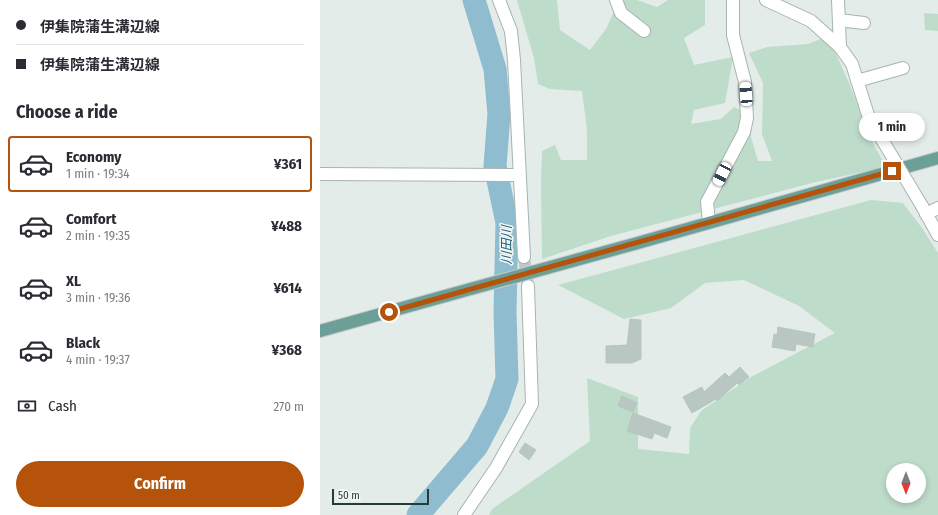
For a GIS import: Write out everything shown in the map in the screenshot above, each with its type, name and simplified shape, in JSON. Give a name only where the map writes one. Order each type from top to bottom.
[{"type":"main road","points":[[320,331],[938,158]]},
{"type":"street","points":[[499,0],[511,31],[512,38],[524,257]]},
{"type":"street","points":[[616,0],[621,13],[644,31]]},
{"type":"street","points":[[709,222],[707,202],[744,132],[747,118],[745,82],[733,35],[733,0]]},
{"type":"street","points":[[766,0],[811,21],[840,48],[852,64],[869,118],[938,235]]},
{"type":"street","points":[[838,0],[841,20]]},
{"type":"street","points":[[840,48],[841,20],[845,0]]},
{"type":"street","points":[[841,20],[864,23]]},
{"type":"street","points":[[857,81],[903,68]]},
{"type":"street","points":[[320,174],[519,175]]},
{"type":"street","points":[[924,210],[938,208]]},
{"type":"street","points":[[464,515],[496,468],[532,404],[528,286]]},
{"type":"green space","points":[[517,0],[557,0],[560,30],[590,50],[606,29],[614,11],[624,0],[637,0],[657,7],[668,0],[705,0],[705,25],[684,38],[694,65],[733,57],[725,103],[694,110],[691,124],[721,119],[734,107],[752,115],[751,137],[758,161],[772,161],[762,134],[763,83],[749,53],[767,47],[808,44],[828,36],[874,145],[886,167],[816,182],[611,236],[542,259],[542,151],[555,145],[561,160],[587,160],[587,130],[582,91],[550,89],[538,84],[534,58]]},
{"type":"green space","points":[[924,13],[938,14],[938,31],[925,30]]},
{"type":"green space","points":[[871,200],[903,203],[922,228],[938,253],[938,515],[489,515],[492,509],[590,441],[587,378],[638,397],[638,449],[689,454],[690,428],[701,411],[751,377],[835,333],[799,306],[744,280],[705,283],[671,308],[624,319],[558,285]]},
{"type":"building","points":[[630,319],[641,320],[641,359],[632,363],[606,363],[606,346],[627,345]]},
{"type":"building","points":[[778,327],[815,334],[813,347],[796,344],[795,351],[772,347],[774,334],[777,335]]},
{"type":"building","points":[[740,367],[749,377],[739,385],[737,383],[717,401],[716,399],[692,413],[683,397],[702,387],[704,392],[725,373],[729,377]]},
{"type":"building","points":[[622,396],[637,403],[633,412],[618,406]]},
{"type":"building","points":[[633,413],[671,427],[667,438],[654,433],[652,439],[627,431]]},
{"type":"building","points":[[525,443],[536,450],[529,460],[519,452]]},
{"type":"waterway","name":"川田川","points":[[418,515],[477,446],[497,408],[507,379],[505,312],[507,223],[495,166],[499,114],[495,69],[474,0]]},
{"type":"tunnel","points":[[524,257],[528,286]]},
{"type":"route","points":[[389,312],[892,171]]}]
